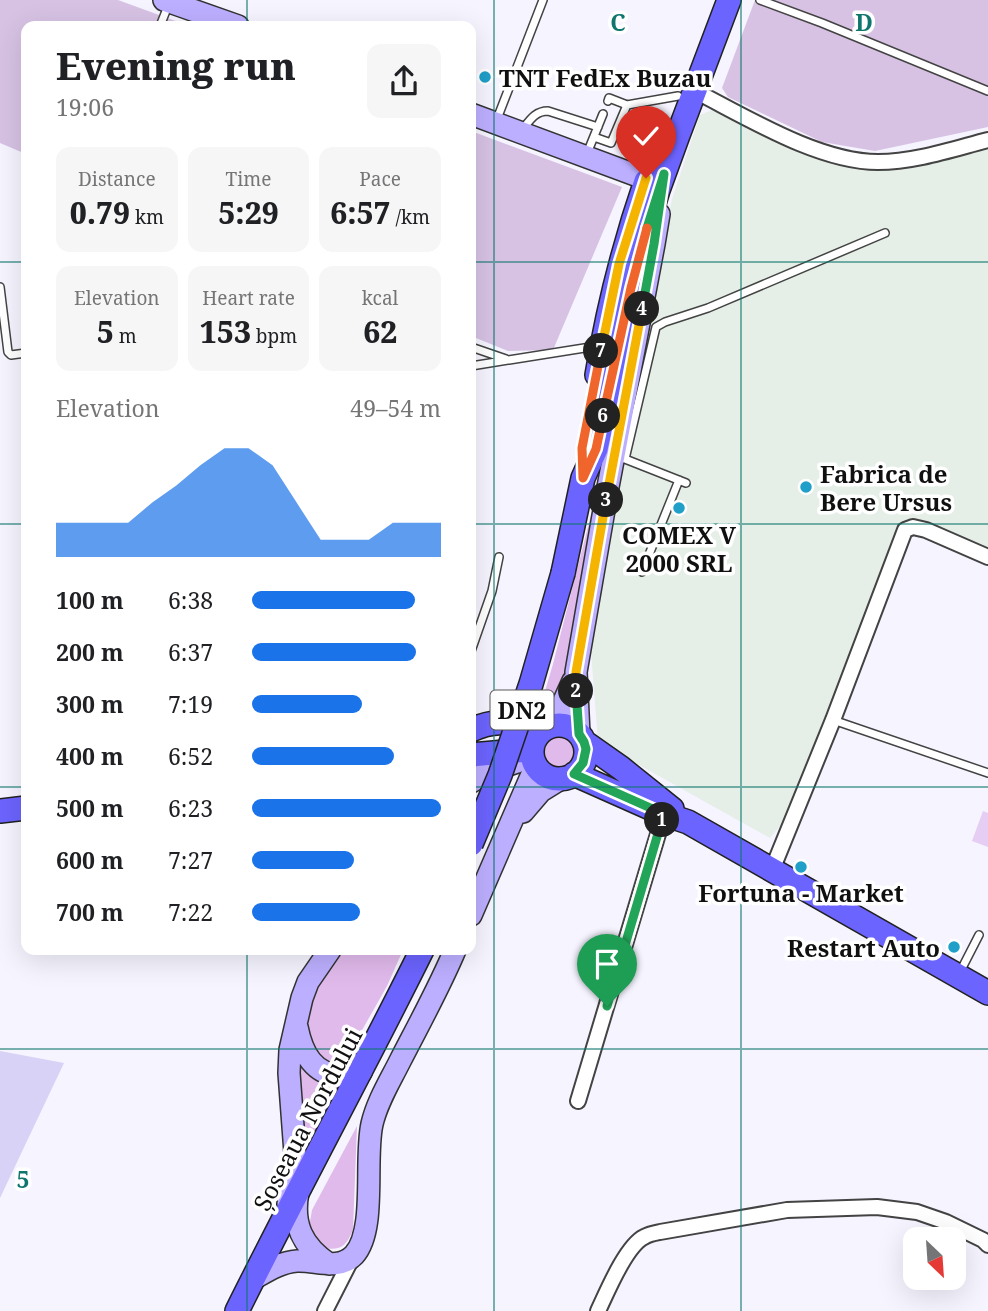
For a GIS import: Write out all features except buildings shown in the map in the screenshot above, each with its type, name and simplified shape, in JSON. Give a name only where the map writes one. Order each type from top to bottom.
[{"type":"main road","name":"DN2","points":[[687,94],[717,0]]},
{"type":"main road","name":"DN2","points":[[583,478],[582,448],[619,264],[687,94],[729,0]]},
{"type":"main road","name":"DN2","points":[[476,833],[500,775],[563,573],[583,478],[596,449],[655,176]]},
{"type":"main road","points":[[476,728],[494,722],[509,723],[539,744]]},
{"type":"main road","points":[[476,759],[539,744],[563,725],[572,728],[688,822],[988,993]]},
{"type":"main road","points":[[568,776],[583,763],[586,749],[582,738]]},
{"type":"main road","points":[[539,744],[539,770],[550,777],[568,776],[688,822]]},
{"type":"main road","points":[[0,811],[21,809]]},
{"type":"main road","name":"Șoseaua Nordului","points":[[237,1311],[420,955]]},
{"type":"street","points":[[167,1],[225,21]]},
{"type":"street","points":[[687,94],[805,146],[828,155],[852,159],[878,162],[906,159],[988,140]]},
{"type":"street","points":[[476,116],[520,132],[590,147],[655,176],[654,244],[620,458],[576,672],[539,744],[509,830],[476,904]]},
{"type":"street","points":[[772,870],[833,720],[905,530],[913,527],[926,530],[988,556]]},
{"type":"street","points":[[576,672],[582,738]]},
{"type":"street","points":[[476,779],[539,744]]},
{"type":"street","points":[[509,830],[541,791],[568,776]]},
{"type":"street","points":[[578,1101],[664,814]]},
{"type":"street","points":[[287,1214],[295,1153],[289,1073],[290,1050],[308,982],[327,955]]},
{"type":"street","points":[[325,1311],[362,1241],[367,1224],[370,1140],[377,1109],[453,955]]},
{"type":"street","points":[[296,1021],[300,1042],[313,1064],[327,1073],[344,1076],[361,1072]]},
{"type":"street","points":[[298,1192],[296,1203],[299,1227],[310,1248],[329,1264]]},
{"type":"street","points":[[598,1311],[633,1246],[643,1237],[787,1210],[877,1207],[917,1212],[946,1222],[988,1245]]},
{"type":"street","points":[[253,1279],[270,1269],[296,1261],[341,1263],[354,1256]]},
{"type":"lane","points":[[496,123],[543,0]]},
{"type":"lane","points":[[760,0],[988,91]]},
{"type":"lane","points":[[161,21],[167,1]]},
{"type":"lane","points":[[608,102],[609,98],[627,105],[687,94]]},
{"type":"lane","points":[[590,147],[611,143],[627,105]]},
{"type":"lane","points":[[520,132],[540,111],[548,111],[598,127]]},
{"type":"lane","points":[[590,147],[603,114]]},
{"type":"lane","points":[[642,572],[683,481],[620,458],[656,327],[708,308],[885,233]]},
{"type":"lane","points":[[0,287],[8,352],[12,355],[21,354]]},
{"type":"lane","points":[[476,365],[602,346]]},
{"type":"lane","points":[[476,349],[509,361]]},
{"type":"lane","points":[[476,637],[492,591],[499,557]]},
{"type":"lane","points":[[833,720],[988,772]]},
{"type":"lane","points":[[958,976],[979,935]]},
{"type":"shaded area","points":[[0,0],[118,0],[175,21],[21,21],[21,152],[0,143]]},
{"type":"shaded area","points":[[755,0],[988,0],[988,127],[875,151],[822,142],[728,97],[722,88]]},
{"type":"shaded area","points":[[712,110],[818,160],[881,171],[988,148],[988,550],[907,519],[784,821],[770,838],[598,742],[591,651],[633,399],[672,199],[700,115]]},
{"type":"shaded area","points":[[476,133],[622,187],[553,350],[508,351],[476,338]]},
{"type":"shaded area","points":[[607,452],[566,670],[561,683],[538,715],[553,664]]},
{"type":"shaded area","points":[[559,737],[570,741],[574,752],[570,763],[559,767],[548,763],[544,752],[548,741]]},
{"type":"shaded area","points":[[983,811],[988,813],[988,847],[972,841]]},
{"type":"shaded area","points":[[338,955],[401,955],[387,986],[348,1055],[333,1062],[317,1056],[308,1030],[310,1005],[327,970]]},
{"type":"shaded area","points":[[0,1051],[64,1063],[0,1198]]},
{"type":"shaded area","points":[[300,1067],[320,1081],[344,1083],[302,1157]]},
{"type":"shaded area","points":[[357,1126],[353,1229],[341,1247],[319,1247],[309,1227],[312,1210]]},
{"type":"place","name":"TNT FedEx Buzau","points":[[485,77]]},
{"type":"place","name":"Fabrica de Bere Ursus","points":[[806,487]]},
{"type":"place","name":"COMEX V 2000 SRL","points":[[679,508]]},
{"type":"place","name":"Fortuna - Market","points":[[801,867]]},
{"type":"place","name":"Restart Auto","points":[[954,947]]},
{"type":"route","points":[[607,1006],[664,814],[574,774],[583,763],[586,749],[579,734],[576,672],[654,244],[664,174],[631,288],[596,449],[583,478],[582,448],[611,296],[646,178]]}]
